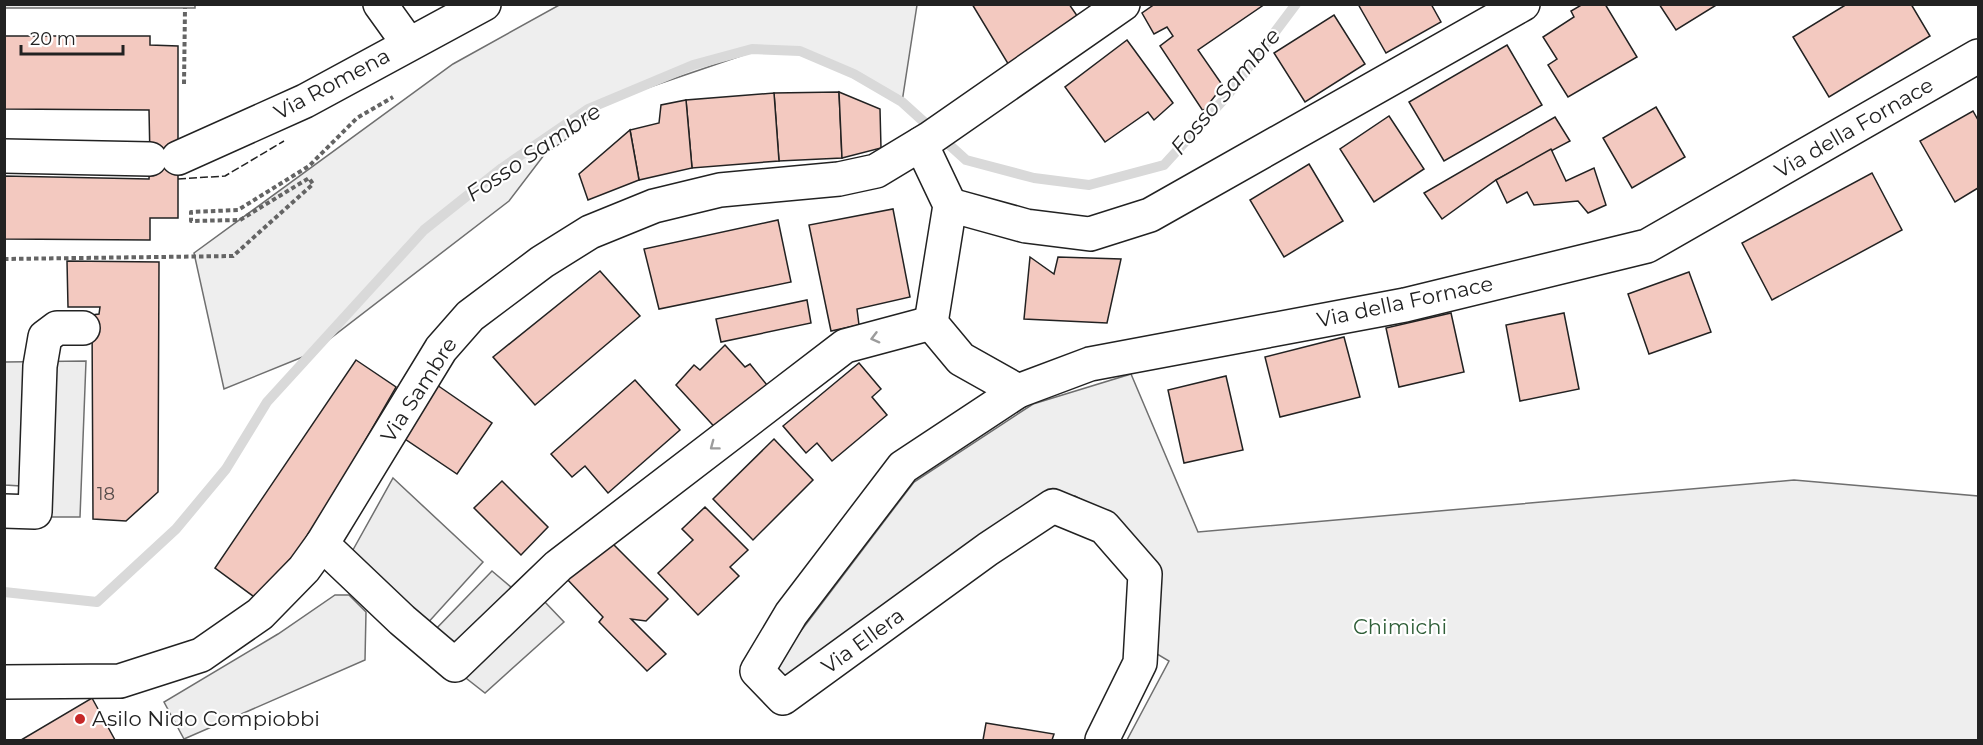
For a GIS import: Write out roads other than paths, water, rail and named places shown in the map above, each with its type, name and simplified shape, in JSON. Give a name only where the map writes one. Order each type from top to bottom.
[{"type":"street","points":[[380,4],[408,43]]},
{"type":"street","name":"Via Romena","points":[[4,156],[164,158],[305,101],[408,43],[484,4]]},
{"type":"street","points":[[951,205],[1026,226],[1090,234],[1150,215],[1523,4]]},
{"type":"street","name":"Via Sambre","points":[[4,682],[120,681],[201,655],[260,614],[304,569],[441,349],[470,316],[542,262],[590,232],[654,206],[720,190],[839,179],[876,171],[925,141],[1121,5]]},
{"type":"street","name":"Via della Fornace","points":[[1018,391],[1090,364],[1405,305],[1647,246],[1978,56]]},
{"type":"street","points":[[925,141],[951,205],[931,323],[961,359],[1018,391]]},
{"type":"street","points":[[321,544],[402,620],[455,665],[566,559],[845,346],[931,323]]},
{"type":"street","points":[[4,511],[35,512],[40,366],[45,337],[57,328],[83,328]]},
{"type":"street","name":"Via Ellera","points":[[1018,391],[903,467],[791,614],[757,671],[783,698],[988,549],[1053,506],[1104,527],[1145,574],[1140,663],[1102,741]]},
{"type":"waterway","name":"Fosso Sambre","points":[[4,592],[97,602],[176,529],[226,469],[267,402],[424,230],[502,168],[588,109],[693,65],[752,49],[800,51],[854,74],[902,102],[966,160],[1034,178],[1089,185],[1164,165],[1227,96],[1296,4]]},
{"type":"place","name":"Asilo Nido Compiobbi","points":[[80,719]]},
{"type":"park label","name":"Chimichi","points":[[1400,627]]}]
